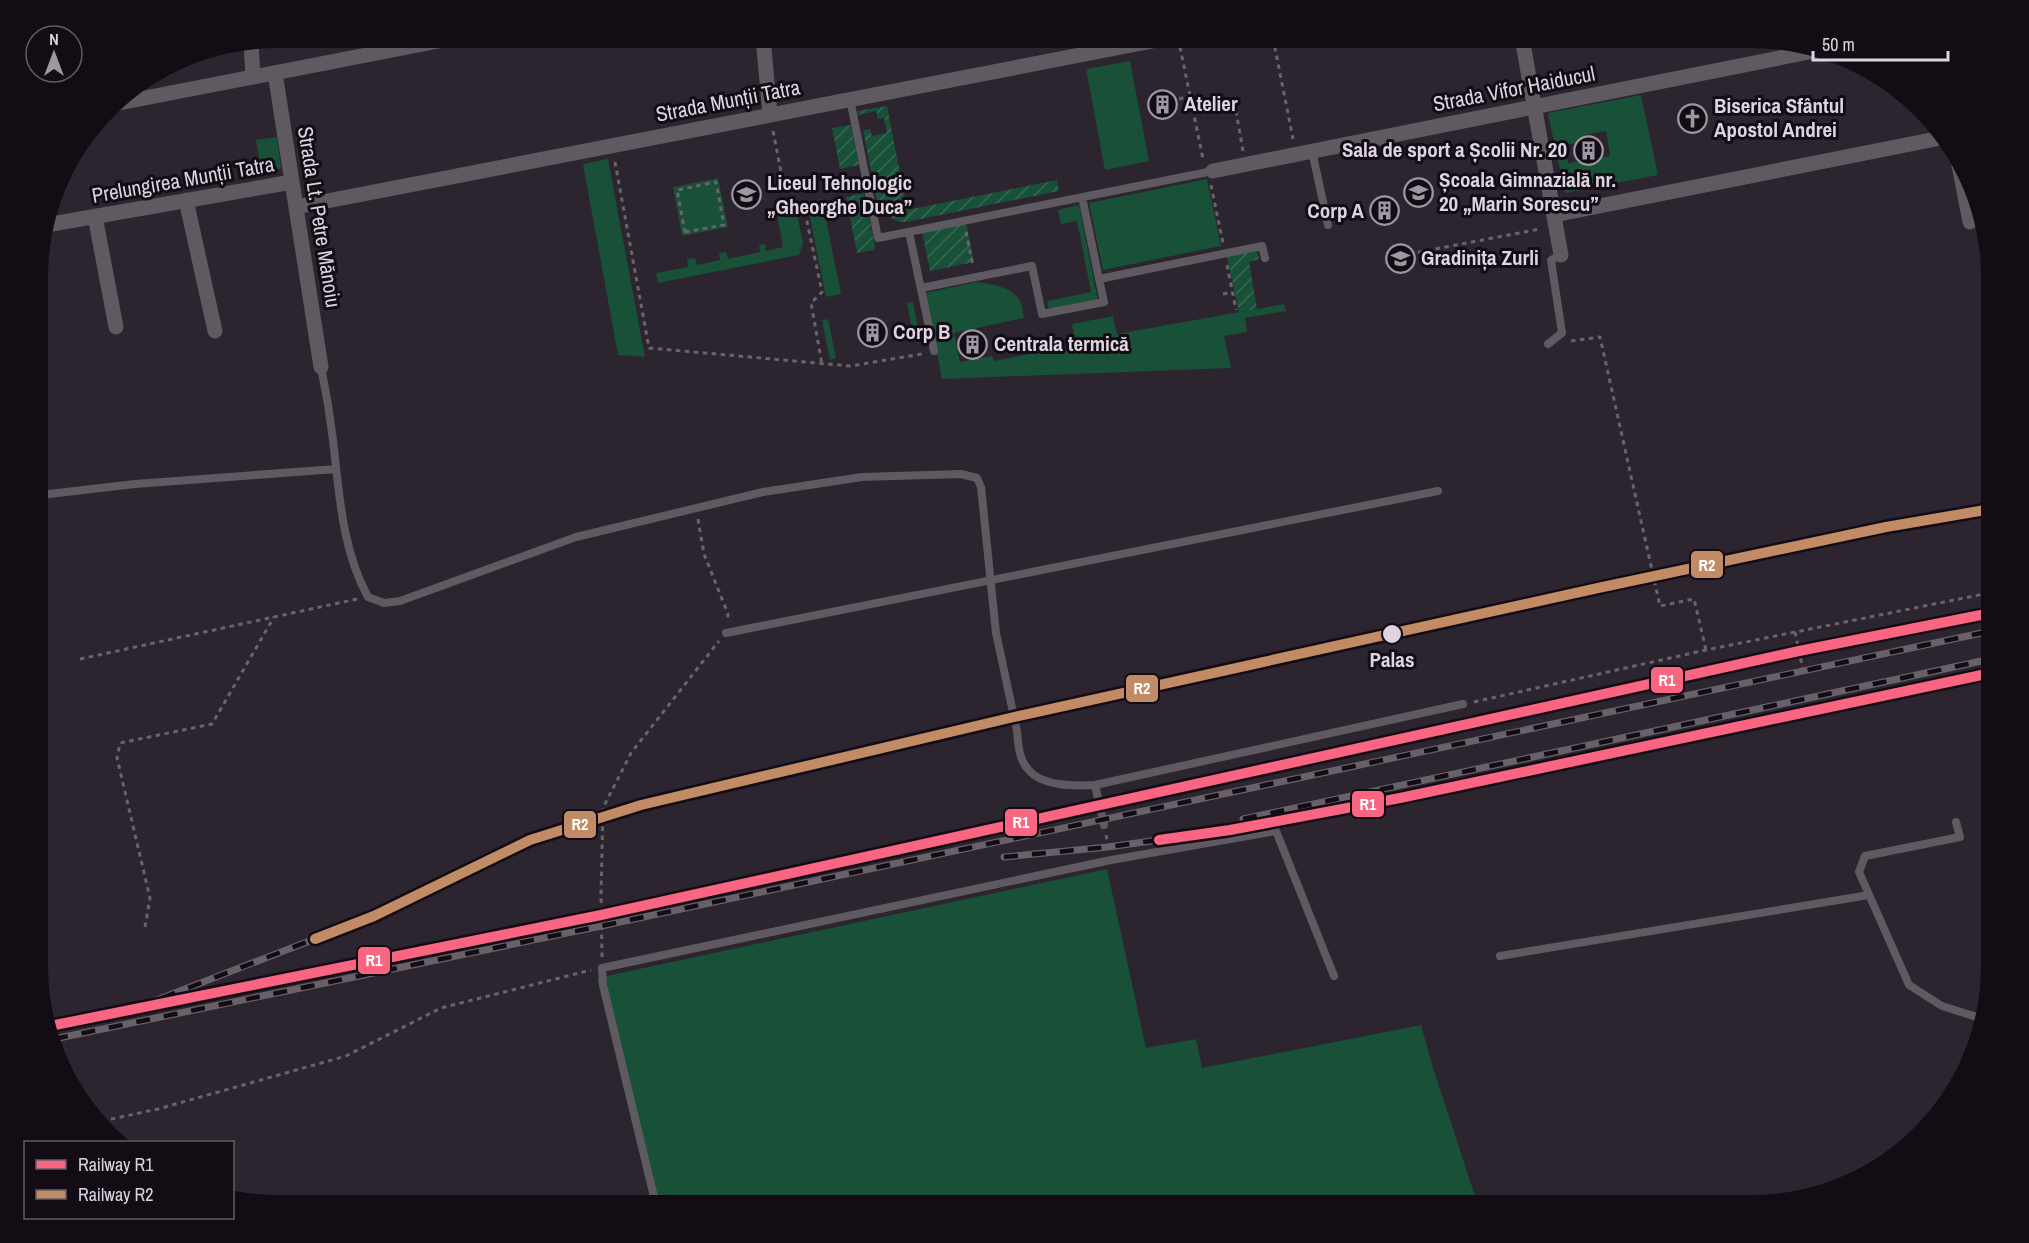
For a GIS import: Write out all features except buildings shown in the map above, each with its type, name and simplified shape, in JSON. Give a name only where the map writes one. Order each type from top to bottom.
[{"type":"street","points":[[131,101],[403,48]]},
{"type":"street","points":[[764,48],[770,114]]},
{"type":"street","name":"Strada Munții Tatra","points":[[296,207],[850,99],[1088,48]]},
{"type":"street","points":[[1524,48],[1561,255]]},
{"type":"street","points":[[252,49],[254,77]]},
{"type":"street","name":"Strada Vifor Haiducul","points":[[1209,171],[1801,53]]},
{"type":"street","name":"Strada Lt. Petre Mănoiu","points":[[275,73],[321,367]]},
{"type":"street","points":[[1555,220],[1935,139]]},
{"type":"street","name":"Prelungirea Munții Tatra","points":[[55,223],[292,182]]},
{"type":"street","points":[[1964,190],[1970,222]]},
{"type":"street","points":[[186,200],[215,331]]},
{"type":"street","points":[[95,216],[116,327]]},
{"type":"lane","points":[[850,99],[878,238],[1209,171]]},
{"type":"lane","points":[[1312,151],[1328,225]]},
{"type":"lane","points":[[921,288],[1032,266],[1042,314],[1104,302],[1082,197]]},
{"type":"lane","points":[[909,232],[934,351]]},
{"type":"lane","points":[[1099,279],[1262,246],[1265,258]]},
{"type":"lane","points":[[1548,344],[1562,333],[1551,260],[1561,255]]},
{"type":"lane","points":[[321,367],[329,405],[342,516],[357,577],[368,597],[384,603],[400,602],[576,537],[763,492],[862,477],[961,474],[977,478],[981,487],[996,633],[1006,673],[1019,750],[1027,769],[1039,778],[1067,786],[1095,785],[1463,704]]},
{"type":"lane","points":[[48,494],[135,484],[336,470]]},
{"type":"lane","points":[[726,633],[1438,491]]},
{"type":"lane","points":[[1095,785],[1104,825]]},
{"type":"lane","points":[[1956,822],[1960,837],[1865,856],[1859,872],[1909,985],[1942,1006],[1975,1017]]},
{"type":"lane","points":[[654,1195],[603,985],[602,968],[1111,860],[1276,831],[1334,976]]},
{"type":"lane","points":[[1500,956],[1869,895]]},
{"type":"path","points":[[1176,48],[1209,171]]},
{"type":"path","points":[[1275,48],[1296,154]]},
{"type":"path","points":[[1179,99],[1190,96]]},
{"type":"path","points":[[1236,111],[1246,164]]},
{"type":"path","points":[[770,114],[781,172]]},
{"type":"path","points":[[612,145],[649,348],[850,366],[934,351]]},
{"type":"path","points":[[716,180],[725,226],[686,234],[676,188],[716,180]]},
{"type":"path","points":[[803,203],[822,292],[811,303],[822,364]]},
{"type":"path","points":[[1409,254],[1555,220]]},
{"type":"path","points":[[964,221],[974,266]]},
{"type":"path","points":[[1223,294],[1232,292]]},
{"type":"path","points":[[1548,344],[1600,337],[1660,606],[1694,599],[1706,650]]},
{"type":"path","points":[[107,1119],[158,1109],[346,1056],[441,1008],[602,968],[603,808],[631,753],[726,633],[728,614],[704,554],[696,509]]},
{"type":"path","points":[[1463,704],[1706,650],[1981,594]]},
{"type":"path","points":[[80,659],[368,597]]},
{"type":"path","points":[[145,927],[150,898],[117,758],[120,743],[212,724],[274,617]]},
{"type":"path","points":[[1795,632],[1804,675]]},
{"type":"path","points":[[1104,825],[1111,860]]},
{"type":"green space","points":[[1130,61],[1149,161],[1105,170],[1086,69]]},
{"type":"green space","points":[[1641,95],[1658,175],[1565,193],[1548,113]],"holes":[[[1606,131],[1610,156],[1568,163],[1565,145],[1585,142],[1584,135]]]},
{"type":"green space","points":[[887,106],[907,210],[1057,180],[1059,191],[906,222],[893,219],[882,210],[877,202],[863,130],[870,129],[872,136],[887,133],[884,118],[878,119],[876,111],[858,115],[857,111]]},
{"type":"green space","points":[[851,125],[859,165],[840,169],[832,128]]},
{"type":"green space","points":[[277,137],[281,169],[261,172],[256,140]]},
{"type":"green space","points":[[608,159],[645,357],[618,355],[583,164]]},
{"type":"green space","points":[[718,178],[728,227],[682,236],[673,187]]},
{"type":"green space","points":[[1207,179],[1221,246],[1103,270],[1089,203]]},
{"type":"green space","points":[[864,193],[875,246],[874,250],[857,253],[846,197]]},
{"type":"green space","points":[[822,199],[841,294],[826,297],[807,202]]},
{"type":"green space","points":[[795,204],[803,243],[799,255],[658,283],[656,273],[688,267],[687,259],[695,258],[697,265],[720,260],[719,253],[726,252],[728,259],[760,252],[759,245],[765,244],[766,251],[783,247],[776,208]]},
{"type":"green space","points":[[1079,205],[1098,301],[1049,310],[1047,301],[1091,292],[1077,221],[1061,224],[1058,210]]},
{"type":"green space","points":[[966,223],[974,262],[930,271],[922,232]]},
{"type":"green space","points":[[1257,251],[1259,259],[1249,262],[1257,309],[1239,312],[1227,257]]},
{"type":"green space","points":[[977,282],[1000,286],[1010,291],[1019,299],[1024,318],[954,333],[960,362],[992,356],[994,361],[1076,345],[1072,324],[1113,316],[1117,334],[1284,304],[1286,311],[1245,318],[1247,332],[1224,336],[1231,368],[942,379],[925,293]]},
{"type":"green space","points":[[913,302],[921,342],[915,343],[907,303]]},
{"type":"green space","points":[[828,319],[836,358],[830,360],[822,320]]},
{"type":"green space","points":[[1107,869],[1146,1048],[1196,1039],[1202,1068],[1421,1025],[1475,1195],[650,1195],[597,978]]},
{"type":"railway","points":[[136,1008],[374,916],[530,840],[641,805],[1014,717],[1598,588],[1886,527],[1981,511]]},
{"type":"railway","points":[[60,1038],[606,925],[1981,633]]},
{"type":"railway","points":[[1243,819],[1981,661]]},
{"type":"railway","points":[[1004,857],[1108,847],[1230,830],[1400,798],[1981,675]]},
{"type":"rail line","name":"R2","points":[[315,939],[374,916],[530,840],[641,805],[1014,717],[1598,588],[1886,527],[1981,511]]},
{"type":"rail line","name":"R1","points":[[56,1025],[601,915],[1799,651],[1981,615]]},
{"type":"rail line","name":"R1","points":[[1159,840],[1230,830],[1400,798],[1981,675]]},
{"type":"place","name":"Atelier","points":[[1163,104]]},
{"type":"place","name":"Biserica Sfântul Apostol Andrei","points":[[1693,118]]},
{"type":"place","name":"Sala de sport a Școlii Nr. 20","points":[[1588,150]]},
{"type":"place","name":"Școala Gimnazială nr. 20 „Marin Sorescu”","points":[[1418,192]]},
{"type":"place","name":"Liceul Tehnologic „Gheorghe Duca”","points":[[746,195]]},
{"type":"place","name":"Corp A","points":[[1385,211]]},
{"type":"place","name":"Gradinița Zurli","points":[[1400,258]]},
{"type":"place","name":"Corp B","points":[[872,332]]},
{"type":"place","name":"Centrala termică","points":[[973,344]]},
{"type":"place","name":"Palas","points":[[1392,634]]}]
